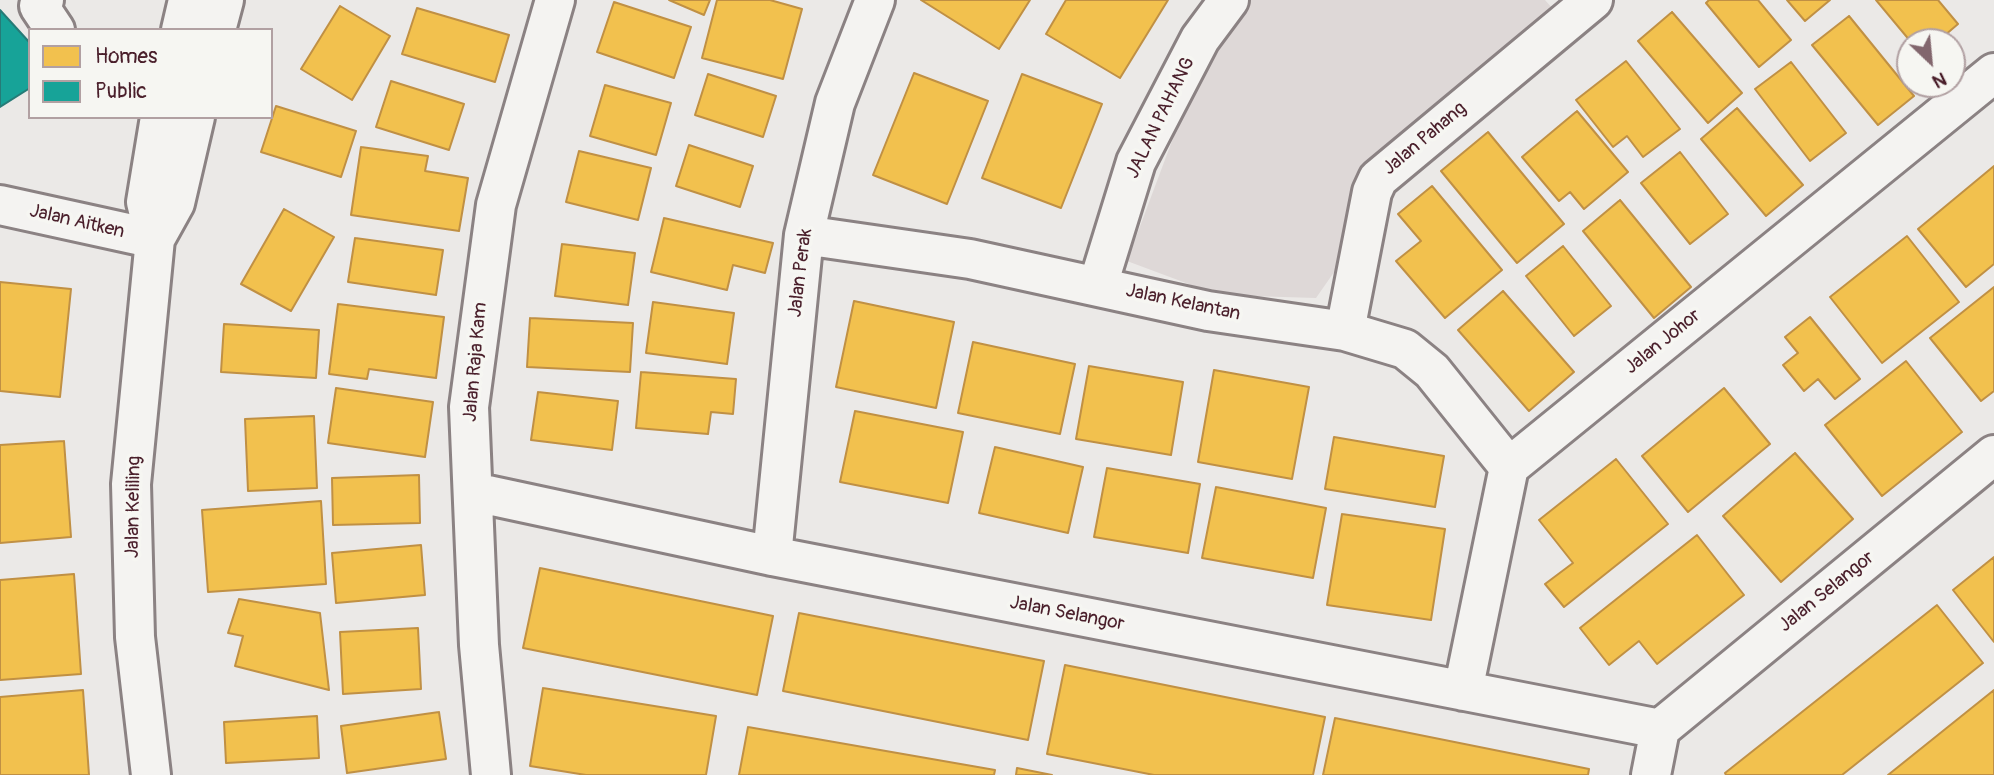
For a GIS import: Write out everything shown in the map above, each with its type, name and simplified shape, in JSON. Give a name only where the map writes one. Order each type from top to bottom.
[{"type":"street","points":[[44,0],[39,6],[54,28]]},
{"type":"street","points":[[181,28],[188,0]]},
{"type":"street","points":[[217,28],[224,0]]},
{"type":"street","name":"Jalan Raja Kam","points":[[491,775],[479,645],[469,407],[496,205],[555,0]]},
{"type":"street","name":"Jalan Perak","points":[[772,556],[804,235],[835,103],[875,0]]},
{"type":"street","name":"JALAN PAHANG","points":[[1098,285],[1136,162],[1200,39],[1229,0]]},
{"type":"street","name":"Jalan Pahang","points":[[1345,331],[1372,192],[1378,179],[1593,0]]},
{"type":"street","name":"Jalan Johor","points":[[1509,467],[1994,74]]},
{"type":"street","name":"Jalan Keliling","points":[[151,775],[135,637],[131,484],[155,239],[146,202],[160,119]]},
{"type":"street","name":"Jalan Keliling","points":[[155,239],[175,203],[195,119]]},
{"type":"street","name":"Jalan Aitken","points":[[0,205],[155,239]]},
{"type":"street","name":"Jalan Kelantan","points":[[804,235],[970,259],[1208,311],[1345,331],[1405,349],[1432,371],[1509,467]]},
{"type":"street","name":"Jalan Selangor","points":[[474,492],[772,556],[1660,729],[1994,456]]},
{"type":"street","points":[[1463,691],[1509,467]]},
{"type":"street","points":[[1651,775],[1660,729]]},
{"type":"shaded area","points":[[1247,0],[1545,0],[1553,9],[1420,121],[1346,255],[1316,298],[1218,295],[1127,261],[1187,101]]},
{"type":"building: Homes","points":[[669,0],[710,0],[704,15]]},
{"type":"building: Homes","points":[[717,0],[770,0],[802,9],[783,79],[702,58]]},
{"type":"building: Homes","points":[[921,0],[1030,0],[999,49]]},
{"type":"building: Homes","points":[[1066,0],[1168,0],[1120,78],[1046,34]]},
{"type":"building: Homes","points":[[1709,0],[1758,0],[1791,40],[1759,67],[1706,3]]},
{"type":"building: Homes","points":[[1787,0],[1830,0],[1805,21]]},
{"type":"building: Homes","points":[[1876,0],[1938,0],[1958,24],[1953,28],[1899,28]]},
{"type":"building: Homes","points":[[614,2],[691,27],[674,78],[597,52]]},
{"type":"building: Homes","points":[[340,6],[390,36],[352,100],[301,69]]},
{"type":"building: Homes","points":[[417,8],[509,35],[495,82],[402,54]]},
{"type":"building: Homes","points":[[1672,12],[1742,93],[1708,123],[1638,41]]},
{"type":"building: Homes","points":[[1849,16],[1896,74],[1896,98],[1912,98],[1878,125],[1812,45]]},
{"type":"building: Homes","points":[[1626,61],[1680,129],[1643,157],[1627,136],[1613,147],[1576,100]]},
{"type":"building: Homes","points":[[1791,62],[1846,133],[1810,161],[1755,89]]},
{"type":"building: Homes","points":[[914,73],[988,101],[947,204],[873,175]]},
{"type":"building: Homes","points":[[708,74],[776,96],[763,137],[695,115]]},
{"type":"building: Homes","points":[[1022,74],[1102,104],[1061,208],[982,178]]},
{"type":"building: Homes","points":[[391,81],[464,104],[449,150],[376,127]]},
{"type":"building: Homes","points":[[605,85],[671,103],[656,155],[590,136]]},
{"type":"building: Homes","points":[[276,106],[356,131],[341,177],[261,152]]},
{"type":"building: Homes","points":[[1737,108],[1803,185],[1766,216],[1701,139]]},
{"type":"building: Homes","points":[[1577,111],[1628,172],[1584,209],[1570,192],[1559,201],[1522,157]]},
{"type":"building: Homes","points":[[1488,132],[1564,224],[1517,263],[1441,171]]},
{"type":"building: Homes","points":[[689,145],[753,166],[740,207],[676,186]]},
{"type":"building: Homes","points":[[361,147],[428,156],[425,171],[468,178],[459,231],[351,215]]},
{"type":"building: Homes","points":[[579,151],[651,168],[638,220],[566,202]]},
{"type":"building: Homes","points":[[1680,152],[1728,214],[1690,244],[1641,183]]},
{"type":"building: Homes","points":[[1994,166],[1994,264],[1966,287],[1918,229]]},
{"type":"building: Homes","points":[[1432,186],[1502,270],[1445,318],[1396,261],[1421,241],[1398,214]]},
{"type":"building: Homes","points":[[1620,200],[1691,287],[1654,318],[1583,231]]},
{"type":"building: Homes","points":[[284,209],[334,237],[291,311],[241,284]]},
{"type":"building: Homes","points":[[664,218],[773,243],[765,273],[733,265],[727,290],[651,272]]},
{"type":"building: Homes","points":[[1907,236],[1959,302],[1882,363],[1830,297]]},
{"type":"building: Homes","points":[[355,238],[443,250],[436,295],[348,282]]},
{"type":"building: Homes","points":[[562,244],[635,253],[628,305],[555,296]]},
{"type":"building: Homes","points":[[1563,246],[1611,306],[1574,336],[1526,276]]},
{"type":"building: Homes","points":[[0,282],[71,289],[60,397],[0,391]]},
{"type":"building: Homes","points":[[1994,287],[1994,391],[1981,401],[1930,338]]},
{"type":"building: Homes","points":[[1503,291],[1574,372],[1529,411],[1458,330]]},
{"type":"building: Homes","points":[[854,301],[954,322],[936,408],[836,387]]},
{"type":"building: Homes","points":[[653,302],[734,313],[727,364],[646,353]]},
{"type":"building: Homes","points":[[338,304],[444,317],[436,378],[369,369],[367,379],[329,374]]},
{"type":"building: Homes","points":[[1810,317],[1860,379],[1835,399],[1818,379],[1804,391],[1783,365],[1798,353],[1785,337]]},
{"type":"building: Homes","points":[[530,318],[633,323],[630,372],[527,367]]},
{"type":"building: Homes","points":[[224,324],[319,330],[316,378],[221,372]]},
{"type":"building: Homes","points":[[973,342],[1075,364],[1060,434],[958,413]]},
{"type":"building: Homes","points":[[1906,361],[1962,432],[1882,496],[1825,425]]},
{"type":"building: Homes","points":[[1089,366],[1183,382],[1171,455],[1076,439]]},
{"type":"building: Homes","points":[[1214,370],[1309,387],[1292,479],[1198,462]]},
{"type":"building: Homes","points":[[641,372],[736,379],[733,414],[711,412],[708,434],[636,428]]},
{"type":"building: Homes","points":[[336,388],[433,402],[425,457],[328,443]]},
{"type":"building: Homes","points":[[1724,388],[1770,444],[1688,512],[1642,456]]},
{"type":"building: Homes","points":[[538,392],[618,401],[612,450],[531,440]]},
{"type":"building: Homes","points":[[855,411],[963,432],[948,503],[840,482]]},
{"type":"building: Homes","points":[[314,416],[317,488],[248,491],[245,419]]},
{"type":"building: Homes","points":[[1334,437],[1444,456],[1435,507],[1325,489]]},
{"type":"building: Homes","points":[[64,441],[71,537],[0,543],[0,445]]},
{"type":"building: Homes","points":[[995,447],[1083,467],[1068,533],[979,513]]},
{"type":"building: Homes","points":[[1795,453],[1853,519],[1781,582],[1723,516]]},
{"type":"building: Homes","points":[[1616,459],[1668,524],[1564,607],[1545,584],[1573,563],[1539,520]]},
{"type":"building: Homes","points":[[1107,468],[1200,484],[1188,553],[1094,537]]},
{"type":"building: Homes","points":[[419,475],[420,523],[333,525],[332,478]]},
{"type":"building: Homes","points":[[1216,487],[1326,508],[1313,578],[1202,558]]},
{"type":"building: Homes","points":[[321,501],[326,584],[208,592],[202,510]]},
{"type":"building: Homes","points":[[1342,514],[1445,529],[1431,620],[1327,605]]},
{"type":"building: Homes","points":[[1697,535],[1744,595],[1657,664],[1639,641],[1609,665],[1580,628]]},
{"type":"building: Homes","points":[[421,545],[425,595],[336,603],[332,553]]},
{"type":"building: Homes","points":[[1994,557],[1994,642],[1953,590]]},
{"type":"building: Homes","points":[[540,568],[773,616],[757,695],[523,648]]},
{"type":"building: Homes","points":[[74,574],[81,674],[0,680],[0,580]]},
{"type":"building: Homes","points":[[239,599],[320,613],[329,690],[235,666],[243,636],[228,633]]},
{"type":"building: Homes","points":[[1937,605],[1983,663],[1842,775],[1726,775],[1725,773]]},
{"type":"building: Homes","points":[[799,613],[1044,661],[1028,740],[783,691]]},
{"type":"building: Homes","points":[[418,628],[421,689],[343,694],[340,632]]},
{"type":"building: Homes","points":[[1065,665],[1325,717],[1313,775],[1154,775],[1047,754]]},
{"type":"building: Homes","points":[[543,688],[716,716],[706,775],[586,775],[530,766]]},
{"type":"building: Homes","points":[[83,690],[89,775],[0,775],[0,697]]},
{"type":"building: Homes","points":[[1994,690],[1994,775],[1888,775]]},
{"type":"building: Homes","points":[[439,712],[446,759],[347,773],[341,726]]},
{"type":"building: Homes","points":[[317,716],[319,758],[226,763],[224,722]]},
{"type":"building: Homes","points":[[1335,718],[1589,769],[1588,775],[1323,775]]},
{"type":"building: Homes","points":[[748,727],[995,770],[994,775],[739,775]]},
{"type":"building: Homes","points":[[1017,768],[1052,775],[1016,775]]},
{"type":"building: Public","points":[[0,10],[28,41],[28,89],[0,107]]}]
